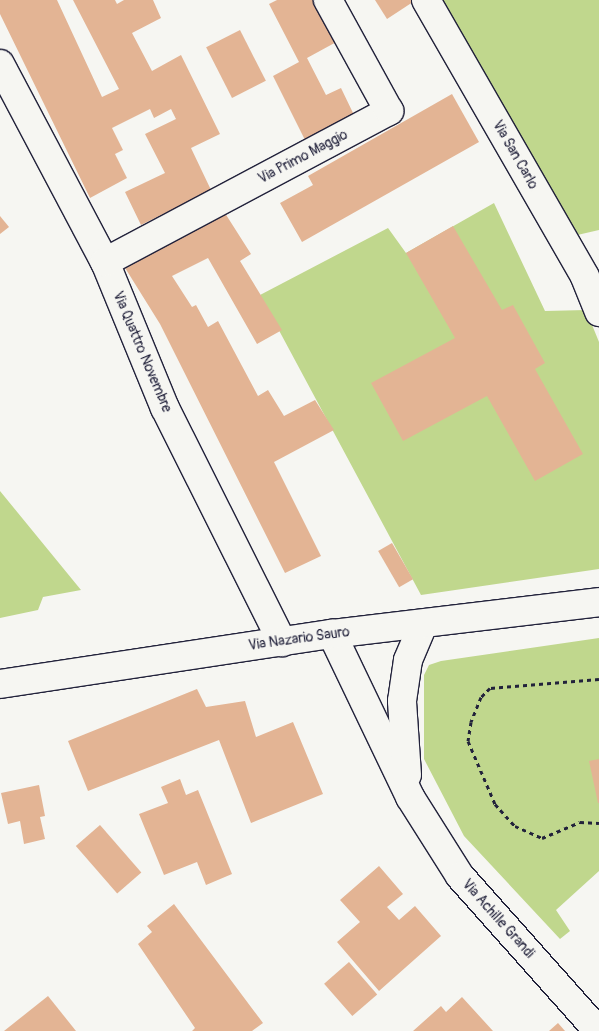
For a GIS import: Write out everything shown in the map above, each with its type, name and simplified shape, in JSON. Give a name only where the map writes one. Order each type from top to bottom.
[{"type":"street","name":"Via Primo Maggio","points":[[105,262],[389,111],[328,0]]},
{"type":"street","name":"Via San Carlo","points":[[426,0],[585,277],[599,312]]},
{"type":"street","name":"Via Quattro Novembre","points":[[0,64],[105,262],[165,408],[282,642]]},
{"type":"street","name":"Via Nazario Sauro","points":[[0,684],[332,634],[599,602]]},
{"type":"street","name":"Via Achille Grandi","points":[[410,797],[404,748],[402,701],[408,660],[423,624]]},
{"type":"street","name":"Via Achille Grandi","points":[[332,634],[410,797],[460,876],[598,1031]]},
{"type":"path","points":[[599,679],[490,688],[481,697],[470,722],[468,741],[494,804],[515,826],[542,838],[580,822],[599,823]]},
{"type":"green space","points":[[443,0],[599,0],[599,230],[573,236]]},
{"type":"green space","points":[[494,203],[545,311],[586,310],[599,342],[599,569],[421,595],[260,295],[388,228],[406,253]]},
{"type":"green space","points":[[0,491],[81,590],[43,597],[38,610],[0,618]]},
{"type":"green space","points":[[599,638],[599,871],[556,910],[570,931],[560,939],[464,836],[424,759],[424,675],[429,665],[441,661]]},
{"type":"building","points":[[0,0],[57,0],[102,97],[119,89],[73,0],[115,0],[117,4],[124,0],[153,0],[161,18],[132,33],[152,71],[181,55],[220,134],[191,148],[211,190],[141,225],[125,192],[165,173],[145,134],[176,119],[171,109],[154,118],[150,109],[112,128],[123,150],[115,154],[127,178],[90,198],[0,14]]},
{"type":"building","points":[[277,0],[318,0],[340,40],[307,58],[326,95],[341,88],[354,115],[305,140],[273,76],[299,62],[269,4]]},
{"type":"building","points":[[375,0],[416,0],[387,19]]},
{"type":"building","points":[[240,30],[266,81],[232,98],[206,47]]},
{"type":"building","points":[[452,94],[479,142],[302,242],[280,203],[313,185],[308,176]]},
{"type":"building","points":[[223,210],[251,254],[240,261],[282,330],[257,344],[208,258],[172,276],[192,307],[196,305],[208,327],[218,321],[258,396],[268,390],[284,416],[315,400],[334,430],[274,462],[321,556],[285,573],[160,324],[122,263]]},
{"type":"building","points":[[0,216],[9,227],[0,234]]},
{"type":"building","points":[[453,226],[502,310],[513,305],[545,363],[535,369],[583,454],[535,481],[487,396],[403,441],[371,383],[455,338],[406,253]]},
{"type":"building","points":[[392,543],[413,579],[399,587],[378,551]]},
{"type":"building","points":[[197,689],[206,707],[245,701],[256,737],[293,722],[323,794],[251,823],[219,740],[88,791],[68,741]]},
{"type":"building","points":[[599,759],[599,803],[598,803],[589,761]]},
{"type":"building","points":[[180,779],[186,795],[198,790],[232,874],[206,885],[197,862],[164,875],[139,814],[168,803],[161,787]]},
{"type":"building","points":[[39,785],[45,816],[40,817],[45,839],[24,844],[20,821],[8,824],[1,793]]},
{"type":"building","points":[[100,825],[141,873],[117,894],[76,846]]},
{"type":"building","points":[[379,866],[403,894],[387,907],[399,920],[415,906],[441,936],[379,991],[337,942],[360,922],[340,900]]},
{"type":"building","points":[[174,904],[263,1023],[252,1031],[192,1031],[195,1028],[138,944],[152,932],[147,926]]},
{"type":"building","points":[[349,962],[377,994],[352,1016],[324,984]]},
{"type":"building","points":[[48,996],[76,1031],[4,1031]]},
{"type":"building","points":[[462,997],[493,1031],[413,1031],[441,1006],[446,1012]]},
{"type":"building","points":[[558,1023],[565,1031],[549,1031]]}]
